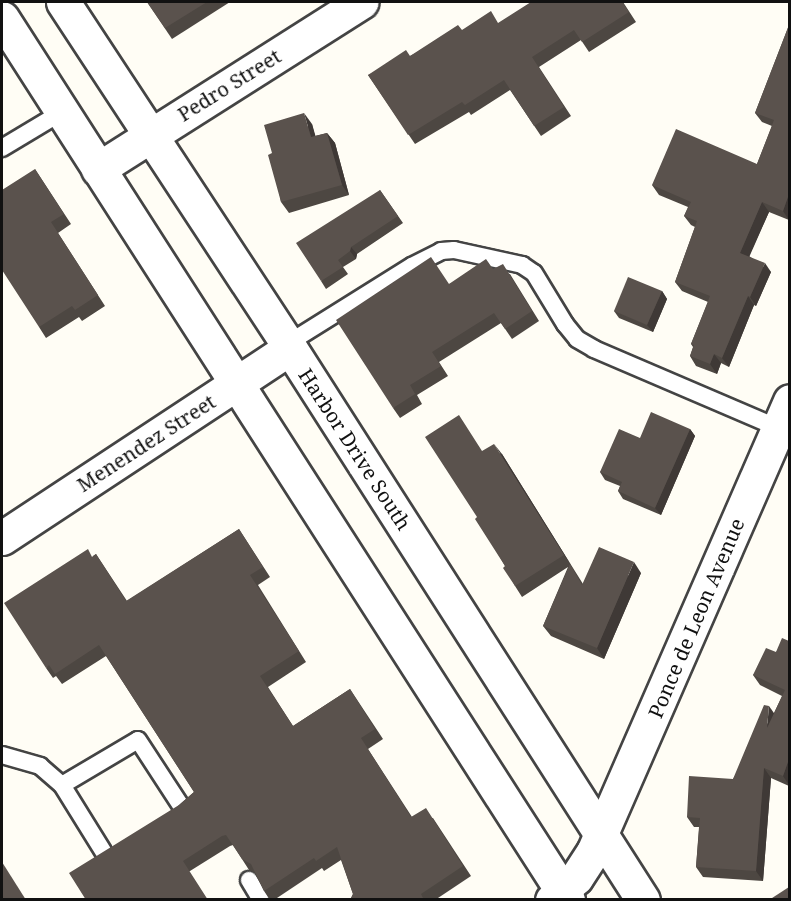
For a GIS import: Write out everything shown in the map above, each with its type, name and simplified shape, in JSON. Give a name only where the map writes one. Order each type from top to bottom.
[{"type":"street","name":"Harbor Drive South","points":[[63,2],[288,346],[643,900]]},
{"type":"street","name":"Pedro Street","points":[[98,169],[361,2]]},
{"type":"street","points":[[2,18],[561,897]]},
{"type":"street","name":"Menendez Street","points":[[2,538],[288,346]]},
{"type":"street","name":"Ponce de Leon Avenue","points":[[561,897],[586,865],[602,834],[784,415]]},
{"type":"lane","points":[[2,148],[62,112]]},
{"type":"lane","points":[[288,346],[412,266],[441,250],[454,250],[522,265],[534,273],[565,324],[577,339],[594,350],[784,415]]},
{"type":"lane","points":[[62,785],[138,740],[181,806]]},
{"type":"lane","points":[[2,755],[40,766],[62,785],[103,851]]},
{"type":"lane","points":[[249,880],[261,900]]},
{"type":"building","points":[[147,2],[207,2],[165,28]]},
{"type":"building","points":[[531,2],[622,2],[629,12],[582,42],[574,30],[532,57],[564,107],[534,126],[504,80],[465,105],[462,102],[408,135],[368,75],[406,50],[410,56],[458,25],[462,30],[491,11],[498,23]]},
{"type":"building","points":[[789,25],[789,194],[783,211],[762,202],[740,253],[765,263],[750,297],[748,296],[722,358],[714,354],[710,364],[690,356],[694,345],[691,344],[710,296],[675,282],[697,221],[684,216],[691,202],[652,185],[676,129],[757,164],[774,120],[755,113]]},
{"type":"building","points":[[304,113],[311,137],[327,133],[342,185],[281,202],[268,155],[272,153],[264,125]]},
{"type":"building","points":[[35,169],[64,214],[51,222],[98,295],[75,310],[72,306],[39,327],[2,270],[2,190]]},
{"type":"building","points":[[380,190],[398,216],[351,247],[350,251],[338,260],[343,267],[321,281],[296,243]]},
{"type":"building","points":[[431,257],[449,284],[486,259],[493,269],[503,264],[532,311],[505,329],[494,313],[432,352],[441,366],[410,385],[415,394],[393,408],[336,320]]},
{"type":"building","points":[[628,277],[662,291],[647,325],[614,311]]},
{"type":"building","points":[[651,412],[690,429],[655,508],[618,491],[622,482],[600,472],[619,429],[640,438]]},
{"type":"building","points":[[459,415],[482,451],[494,444],[564,555],[515,586],[475,519],[477,517],[425,437]]},
{"type":"building","points":[[239,529],[263,567],[250,575],[299,651],[260,676],[293,726],[350,689],[375,729],[361,738],[411,817],[426,808],[463,866],[421,894],[424,900],[350,900],[353,894],[337,847],[316,861],[314,858],[264,891],[251,864],[242,859],[226,835],[183,861],[208,900],[86,900],[69,873],[179,805],[194,792],[99,645],[55,674],[49,665],[46,668],[4,603],[88,549],[92,557],[96,554],[126,601]]},
{"type":"building","points":[[599,547],[634,562],[597,648],[543,626],[570,564],[582,585]]},
{"type":"building","points":[[782,638],[789,641],[789,759],[783,776],[764,768],[756,871],[696,867],[700,818],[687,817],[689,776],[733,779],[764,705],[769,706],[767,728],[785,690],[753,675],[766,648],[776,652]]},
{"type":"building","points":[[2,862],[26,900],[2,900]]},
{"type":"building","points":[[789,887],[789,900],[769,900]]}]
